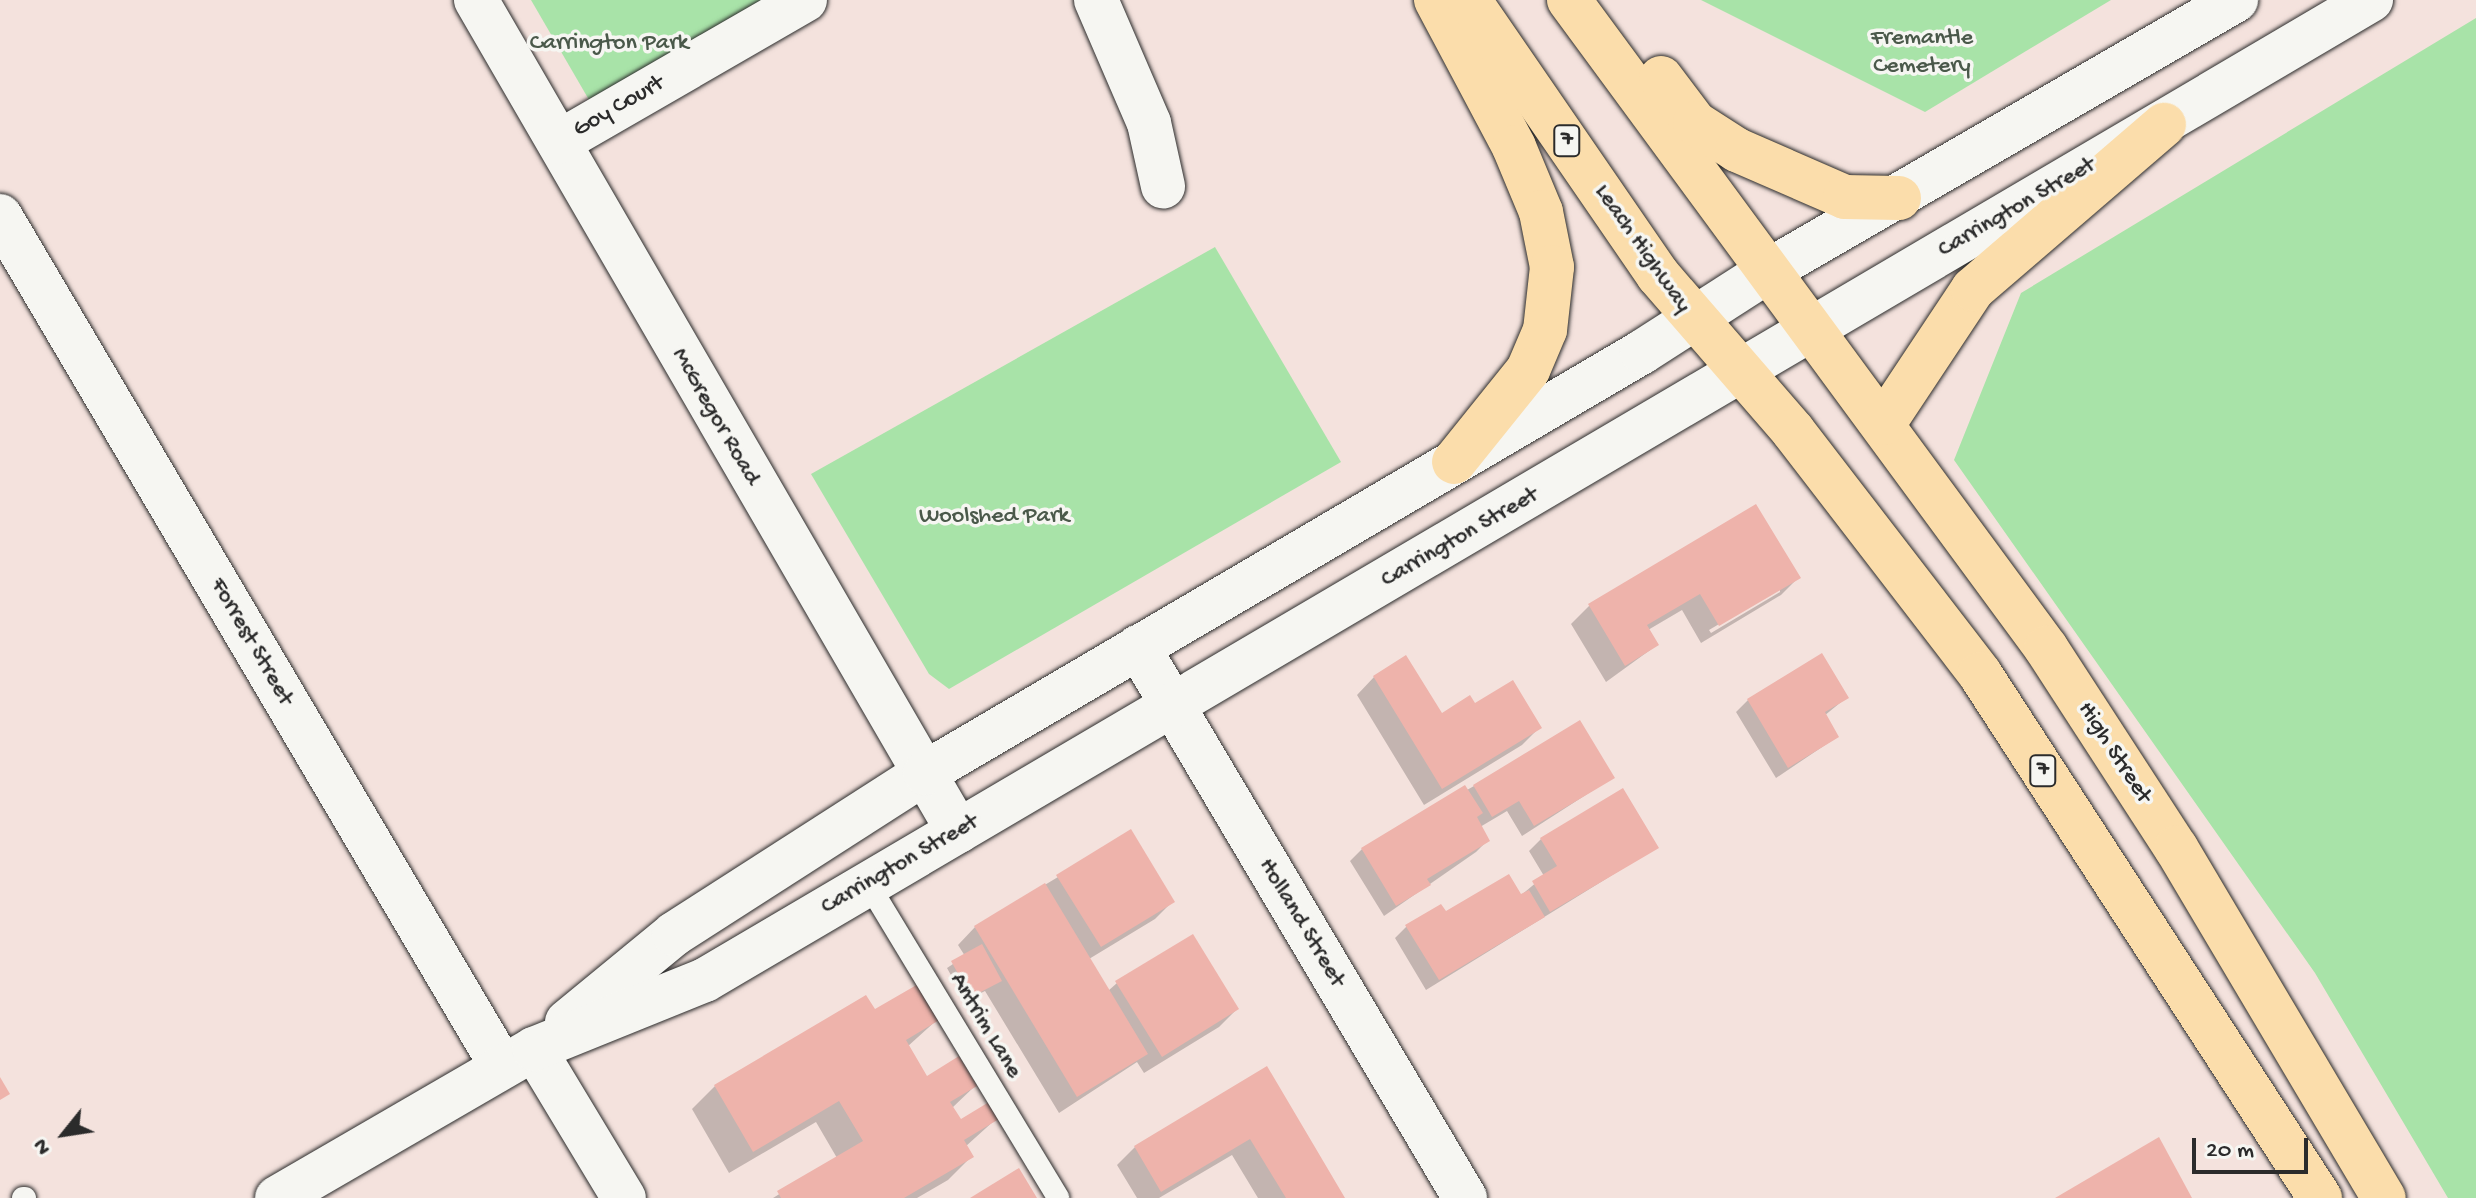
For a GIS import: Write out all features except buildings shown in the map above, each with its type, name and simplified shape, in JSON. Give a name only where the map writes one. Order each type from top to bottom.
[{"type":"highway","points":[[1436,0],[1514,147],[1541,212],[1552,267],[1545,330],[1528,370],[1454,462]]},
{"type":"highway","name":"Leach Highway","points":[[1469,0],[1692,319],[1740,373]]},
{"type":"highway","points":[[1569,0],[1813,329]]},
{"type":"highway","points":[[1601,0],[1706,130],[1781,172],[1845,197],[1899,198]]},
{"type":"highway","points":[[1884,423],[1973,289],[2164,125]]},
{"type":"highway","name":"High Street","points":[[1813,329],[2046,648],[2176,848],[2384,1198]]},
{"type":"highway","name":"7","points":[[1740,373],[1793,431],[1980,674],[2320,1198]]},
{"type":"main road","name":"McGregor Road","points":[[476,0],[958,831]]},
{"type":"main road","name":"Goy Court","points":[[559,142],[805,0]]},
{"type":"main road","points":[[1096,0],[1149,123],[1163,186]]},
{"type":"main road","name":"Carrington Street","points":[[518,1058],[674,934],[925,773],[1454,462],[1768,271],[1899,198],[2236,0]]},
{"type":"main road","name":"Carrington Street","points":[[277,1198],[518,1058],[705,980],[867,882],[1173,707],[2164,125],[2371,0]]},
{"type":"main road","name":"Forrest Street","points":[[0,216],[518,1058],[624,1198]]},
{"type":"main road","name":"Holland Street","points":[[1138,647],[1465,1198]]},
{"type":"lane","name":"Antrim Lane","points":[[867,882],[1058,1198]]},
{"type":"green space","name":"Carrington Park","points":[[531,0],[777,0],[592,105]]},
{"type":"green space","name":"Fremantle Cemetery","points":[[1701,0],[2111,0],[1925,112]]},
{"type":"green space","points":[[2476,18],[2476,1198],[2448,1198],[2315,973],[1954,460],[2021,293]]},
{"type":"green space","name":"Woolshed Park","points":[[1215,247],[1341,462],[949,689],[929,674],[811,474]]}]
